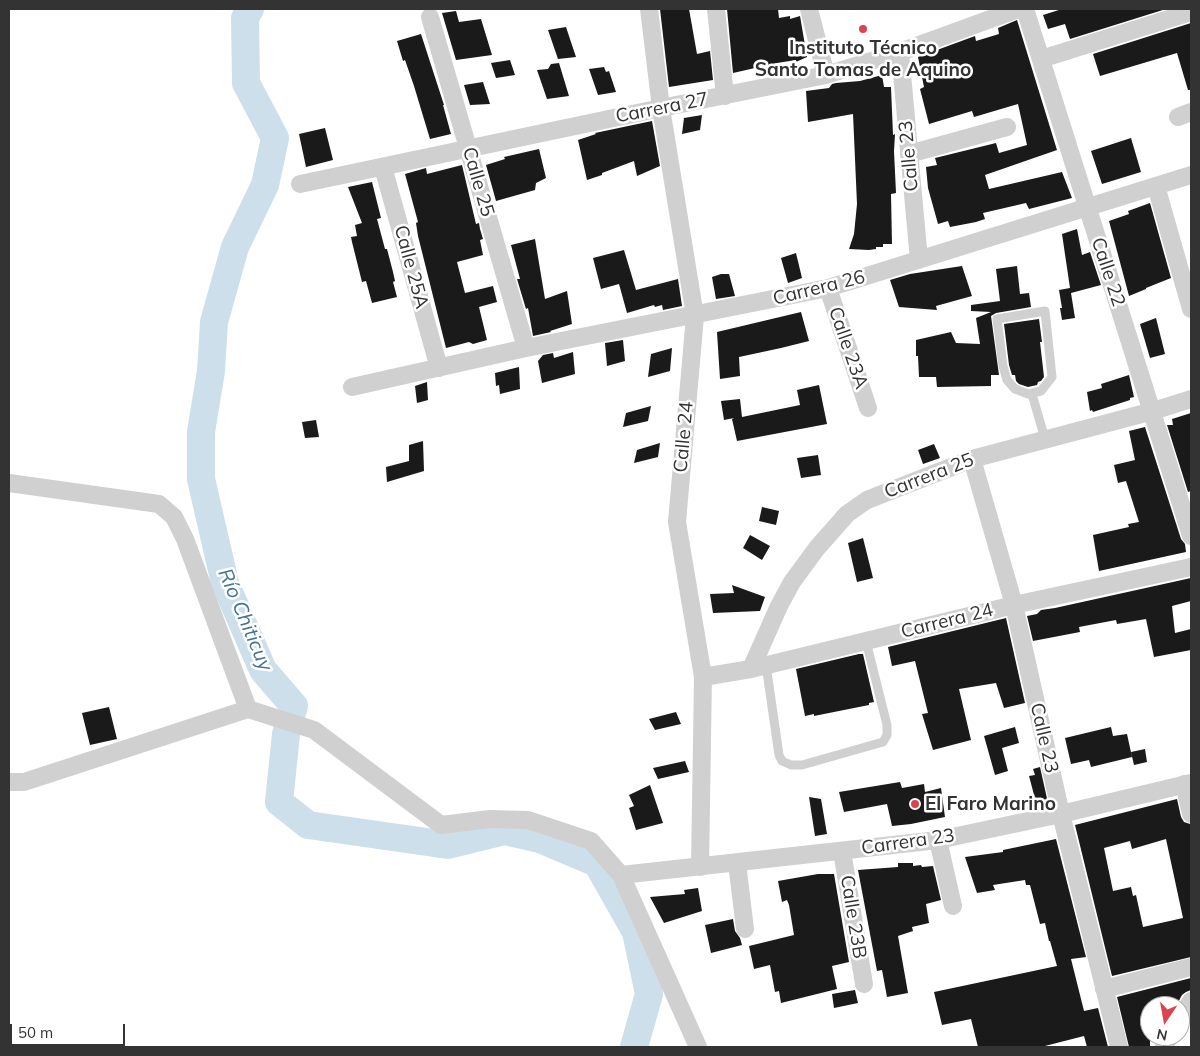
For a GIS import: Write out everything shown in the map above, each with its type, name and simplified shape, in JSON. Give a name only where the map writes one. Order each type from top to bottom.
[{"type":"street","name":"Calle 24","points":[[649,9],[661,108],[695,316],[677,522],[703,677],[700,867]]},
{"type":"street","points":[[716,9],[725,96]]},
{"type":"street","points":[[809,9],[826,75]]},
{"type":"street","name":"Carrera 27","points":[[300,184],[826,75],[900,52],[1018,9]]},
{"type":"street","name":"Calle 22","points":[[1025,9],[1191,536]]},
{"type":"street","points":[[1041,59],[1191,12]]},
{"type":"street","name":"Calle 25","points":[[430,17],[526,348]]},
{"type":"street","name":"Calle 23","points":[[900,52],[919,260]]},
{"type":"street","points":[[909,154],[1007,127]]},
{"type":"street","name":"Calle 25A","points":[[383,167],[439,368]]},
{"type":"street","name":"Carrera 26","points":[[352,388],[526,348],[695,316],[828,288],[1191,175]]},
{"type":"street","points":[[1156,186],[1191,309]]},
{"type":"street","name":"Calle 23A","points":[[828,288],[868,408]]},
{"type":"street","name":"Carrera 25","points":[[759,667],[779,606],[792,582],[817,548],[847,514],[867,500],[972,458],[1191,400]]},
{"type":"street","name":"Calle 23","points":[[972,458],[1014,605],[1061,814],[1119,1047]]},
{"type":"street","points":[[9,484],[159,504],[174,517],[185,539],[248,709]]},
{"type":"street","name":"Carrera 24","points":[[703,677],[759,667],[1014,605],[1191,567]]},
{"type":"street","points":[[9,782],[24,782],[248,709],[314,730],[441,826],[490,819],[528,820],[591,841],[621,876],[698,1047]]},
{"type":"street","points":[[1188,784],[1191,814]]},
{"type":"street","name":"Carrera 23","points":[[621,876],[938,840],[1061,814],[1188,784]]},
{"type":"street","points":[[938,840],[953,906]]},
{"type":"street","name":"Calle 23B","points":[[842,851],[864,984]]},
{"type":"street","points":[[737,863],[745,929]]},
{"type":"street","points":[[1104,989],[1191,967]]},
{"type":"lane","points":[[1045,311],[1052,377],[1041,391],[1032,394],[1017,390],[1007,380],[1003,366],[997,319],[1045,311]]},
{"type":"lane","points":[[1032,394],[1045,439]]},
{"type":"lane","points":[[759,667],[779,755],[782,761],[802,765],[883,742],[887,735],[888,725],[866,641]]},
{"type":"building","points":[[660,9],[689,9],[697,54],[710,51],[713,80],[669,87]]},
{"type":"building","points":[[727,9],[778,9],[779,18],[790,16],[790,19],[800,16],[807,57],[796,62],[796,60],[777,63],[733,73]]},
{"type":"building","points":[[1062,9],[1166,9],[1070,39],[1065,24],[1048,29],[1043,15]]},
{"type":"building","points":[[456,11],[459,22],[481,19],[492,55],[456,60],[442,13]]},
{"type":"building","points":[[1017,20],[1057,150],[985,175],[989,189],[1062,172],[1072,198],[1029,209],[1026,203],[983,213],[985,219],[976,222],[950,227],[948,221],[938,224],[928,188],[926,167],[937,165],[935,158],[996,143],[999,153],[1027,145],[1018,104],[974,117],[972,111],[929,124],[920,89],[924,87],[918,57],[975,36],[976,41],[999,34],[998,28]]},
{"type":"building","points":[[1191,23],[1191,90],[1188,90],[1177,53],[1100,76],[1093,54]]},
{"type":"building","points":[[566,27],[576,57],[558,59],[548,30]]},
{"type":"building","points":[[421,34],[444,105],[451,134],[430,139],[414,86],[397,41]]},
{"type":"building","points":[[510,60],[515,75],[496,78],[491,63]]},
{"type":"building","points":[[559,63],[569,96],[547,99],[537,70],[548,69],[551,64]]},
{"type":"building","points":[[604,67],[606,72],[609,71],[616,92],[598,95],[589,69]]},
{"type":"building","points":[[882,75],[884,87],[891,87],[893,135],[895,134],[896,193],[891,194],[892,244],[883,244],[883,247],[869,250],[849,249],[854,234],[857,204],[853,114],[808,122],[806,91],[829,88],[832,84],[836,83],[860,81]]},
{"type":"building","points":[[483,82],[490,104],[470,105],[464,85]]},
{"type":"building","points":[[702,115],[700,130],[682,134],[684,118]]},
{"type":"building","points":[[652,121],[660,166],[637,176],[634,161],[587,180],[578,140],[595,133]]},
{"type":"building","points":[[325,128],[333,160],[306,167],[299,134]]},
{"type":"building","points":[[1131,138],[1141,172],[1102,184],[1091,151]]},
{"type":"building","points":[[539,149],[546,178],[536,183],[535,190],[496,201],[486,165],[505,159],[504,157]]},
{"type":"building","points":[[462,165],[476,224],[479,223],[483,239],[480,240],[483,255],[457,262],[465,293],[493,286],[497,302],[479,307],[487,340],[446,348],[418,236],[416,223],[418,222],[405,174],[426,168],[427,174]]},
{"type":"building","points":[[372,182],[381,218],[377,219],[393,272],[395,281],[393,282],[397,297],[372,303],[366,281],[362,282],[352,242],[351,237],[357,236],[355,225],[362,223],[348,187]]},
{"type":"building","points":[[1150,203],[1171,278],[1129,296],[1109,221],[1129,214],[1128,211]]},
{"type":"building","points":[[1077,229],[1082,255],[1090,252],[1101,285],[1071,293],[1075,318],[1062,320],[1059,290],[1070,288],[1062,234]]},
{"type":"building","points":[[535,239],[545,299],[567,291],[572,324],[533,336],[528,308],[526,309],[517,279],[520,279],[511,245]]},
{"type":"building","points":[[624,250],[636,290],[678,279],[682,306],[663,310],[662,305],[655,307],[654,305],[627,313],[619,284],[601,289],[593,258]]},
{"type":"building","points":[[796,253],[802,278],[788,283],[781,258]]},
{"type":"building","points":[[962,266],[972,296],[936,306],[937,310],[899,307],[890,280],[910,274]]},
{"type":"building","points":[[1017,266],[1020,294],[1029,293],[1031,307],[996,313],[991,316],[999,375],[991,375],[991,386],[937,387],[936,377],[919,377],[916,340],[951,332],[956,343],[980,344],[976,318],[991,312],[971,311],[971,305],[1000,301],[996,269]]},
{"type":"building","points":[[729,274],[735,296],[716,299],[712,277]]},
{"type":"building","points":[[801,312],[809,341],[739,357],[740,376],[720,379],[717,332]]},
{"type":"building","points":[[1156,318],[1165,354],[1150,358],[1140,324]]},
{"type":"building","points":[[1039,319],[1044,377],[1037,385],[1028,387],[1019,384],[1016,381],[1015,375],[1012,375],[1004,324]]},
{"type":"building","points":[[623,340],[625,361],[607,366],[605,343]]},
{"type":"building","points":[[672,348],[670,371],[648,377],[651,354]]},
{"type":"building","points":[[573,352],[575,374],[542,383],[538,361],[543,355],[553,353],[554,358]]},
{"type":"building","points":[[519,367],[520,389],[500,394],[499,385],[496,386],[495,373]]},
{"type":"building","points":[[1129,375],[1134,397],[1093,412],[1092,410],[1090,411],[1087,392],[1102,388],[1101,384]]},
{"type":"building","points":[[427,382],[428,400],[417,403],[415,386]]},
{"type":"building","points":[[819,385],[827,424],[737,441],[732,419],[734,418],[724,420],[721,401],[740,399],[742,417],[800,405],[797,390]]},
{"type":"building","points":[[651,406],[648,421],[623,427],[626,413]]},
{"type":"building","points":[[1191,413],[1191,491],[1188,492],[1167,425],[1173,425],[1172,419]]},
{"type":"building","points":[[316,420],[319,437],[305,438],[302,422]]},
{"type":"building","points":[[1145,427],[1181,539],[1185,544],[1186,552],[1099,571],[1093,535],[1129,527],[1128,524],[1139,522],[1126,481],[1118,483],[1114,465],[1135,460],[1129,431]]},
{"type":"building","points":[[423,441],[424,471],[387,482],[386,467],[409,461],[409,445]]},
{"type":"building","points":[[660,443],[658,457],[634,463],[637,450]]},
{"type":"building","points":[[934,444],[940,458],[923,464],[918,450]]},
{"type":"building","points":[[818,455],[821,475],[801,478],[797,458]]},
{"type":"building","points":[[762,507],[779,511],[776,525],[759,521]]},
{"type":"building","points":[[750,535],[770,546],[762,560],[743,548]]},
{"type":"building","points":[[863,538],[873,578],[857,582],[848,543]]},
{"type":"building","points":[[1191,578],[1191,601],[1172,606],[1175,633],[1191,629],[1191,650],[1154,657],[1146,619],[1117,624],[1116,620],[1079,627],[1080,632],[1033,641],[1027,616],[1037,614],[1041,610]]},
{"type":"building","points":[[732,585],[765,597],[760,611],[713,613],[710,594],[734,593]]},
{"type":"building","points":[[1006,618],[1025,703],[1004,708],[996,683],[959,689],[971,740],[933,750],[922,714],[928,713],[915,661],[892,666],[888,647]]},
{"type":"building","points":[[863,654],[874,702],[869,703],[869,705],[814,716],[814,714],[805,716],[796,669]]},
{"type":"building","points":[[109,707],[117,739],[90,745],[82,713]]},
{"type":"building","points":[[676,712],[681,724],[655,730],[649,719]]},
{"type":"building","points":[[1015,727],[1019,743],[1002,748],[1008,771],[995,775],[984,736]]},
{"type":"building","points":[[1111,727],[1113,736],[1127,734],[1132,757],[1091,767],[1089,760],[1071,764],[1065,738]]},
{"type":"building","points":[[1145,749],[1147,762],[1134,765],[1131,752]]},
{"type":"building","points":[[685,761],[689,772],[658,779],[653,768]]},
{"type":"building","points":[[1040,767],[1048,803],[1037,806],[1029,776],[1035,775],[1033,769]]},
{"type":"building","name":"El Faro Marino","points":[[900,782],[902,788],[924,784],[925,792],[941,788],[945,817],[892,826],[887,804],[844,812],[839,792]]},
{"type":"building","points":[[650,785],[663,823],[636,830],[629,808],[634,806],[629,795]]},
{"type":"building","points":[[809,797],[821,799],[827,834],[815,836]]},
{"type":"building","points":[[1177,799],[1181,817],[1184,822],[1190,824],[1191,831],[1191,957],[1112,976],[1075,825]],"holes":[[[1166,839],[1183,918],[1143,927],[1136,895],[1133,896],[1131,887],[1113,891],[1104,848],[1130,841],[1132,849]]]},
{"type":"building","points":[[1056,839],[1086,957],[1071,959],[1084,1011],[1098,1008],[1108,1047],[1087,1047],[1084,1036],[1041,1047],[978,1047],[971,1019],[942,1025],[934,992],[1057,966],[1045,923],[1040,924],[1030,885],[1026,885],[1025,880],[993,885],[995,890],[977,893],[965,857],[1003,852],[1003,850]]},
{"type":"building","points":[[898,863],[913,863],[913,866],[921,865],[922,867],[933,866],[941,900],[926,904],[929,923],[912,927],[913,931],[898,936],[908,993],[887,997],[882,970],[877,971],[858,870],[898,867]]},
{"type":"building","points":[[818,874],[834,874],[849,962],[832,966],[837,989],[781,1003],[779,991],[775,992],[770,965],[754,969],[749,946],[794,935],[789,905],[787,900],[782,902],[778,881]]},
{"type":"building","points":[[698,888],[702,911],[664,923],[650,897],[685,894],[684,890]]},
{"type":"building","points":[[733,919],[735,931],[742,945],[711,953],[705,925]]},
{"type":"building","points":[[1191,978],[1191,990],[1181,996],[1140,996],[1140,1046],[1150,1047],[1129,1047],[1117,997]]},
{"type":"building","points":[[855,990],[858,1003],[834,1008],[832,994]]},
{"type":"waterway","name":"Río Chiticuy","points":[[250,9],[245,18],[246,83],[275,138],[265,185],[235,247],[214,322],[211,371],[201,432],[201,479],[225,583],[263,670],[294,706],[286,734],[279,802],[308,825],[448,845],[505,831],[540,839],[597,863],[636,932],[649,994],[634,1047]]},
{"type":"place","name":"Instituto Técnico Santo Tomas de Aquino","points":[[863,29]]},
{"type":"place","name":"El Faro Marino","points":[[915,804]]}]
